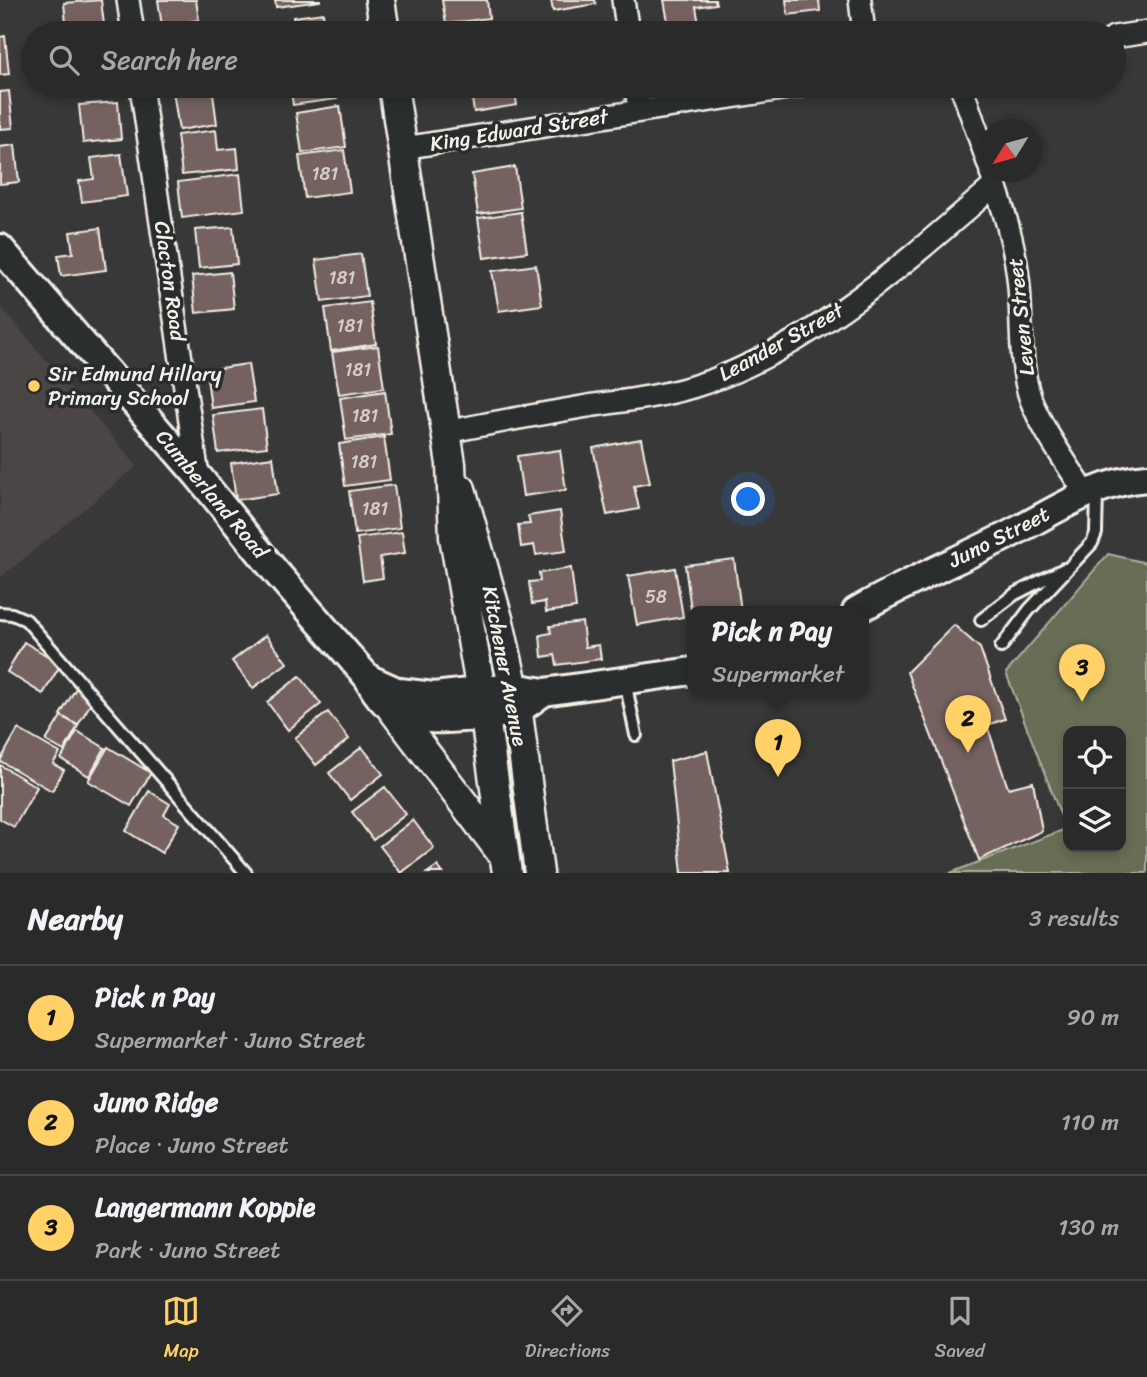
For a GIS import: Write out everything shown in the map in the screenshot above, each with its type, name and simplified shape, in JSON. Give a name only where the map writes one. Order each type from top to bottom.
[{"type":"main road","points":[[380,0],[383,21]]},
{"type":"main road","name":"Kitchener Avenue","points":[[395,98],[447,432],[454,537],[483,704],[506,865]]},
{"type":"main road","name":"Kitchener Avenue","points":[[451,464],[466,499],[515,698],[539,873]]},
{"type":"main road","points":[[392,709],[506,865]]},
{"type":"street","points":[[128,0],[131,21]]},
{"type":"street","points":[[622,0],[626,21]]},
{"type":"street","points":[[860,0],[863,21]]},
{"type":"street","points":[[1126,35],[1147,32]]},
{"type":"street","name":"Clacton Road","points":[[143,98],[198,476]]},
{"type":"street","points":[[638,98],[639,110]]},
{"type":"street","name":"King Edward Street","points":[[403,148],[720,98]]},
{"type":"street","name":"Leven Street","points":[[965,98],[979,138]]},
{"type":"street","name":"Leander Street","points":[[447,432],[642,397],[716,379],[801,336],[847,306],[910,258],[985,182]]},
{"type":"street","name":"Leven Street","points":[[995,182],[1012,240],[1018,277],[1024,369],[1031,399],[1091,491]]},
{"type":"street","name":"Cumberland Road","points":[[0,248],[198,476],[275,571],[368,678],[375,694],[392,709],[402,715],[428,719],[483,704],[544,692],[625,681]]},
{"type":"street","name":"Juno Street","points":[[865,606],[1091,491],[1133,479],[1147,478]]},
{"type":"street","points":[[625,681],[687,672]]},
{"type":"street","name":"Cumberland Road","points":[[368,678],[399,692],[483,704]]},
{"type":"lane","points":[[1001,647],[1029,610],[1086,551],[1096,533],[1091,491]]},
{"type":"lane","points":[[981,620],[1015,594],[1070,567]]},
{"type":"lane","points":[[0,613],[12,614],[26,620],[246,873]]},
{"type":"lane","points":[[625,681],[636,735]]},
{"type":"shaded area","name":"Sir Edmund Hillary Primary School","points":[[0,306],[137,466],[0,578]]},
{"type":"green space","points":[[1108,554],[1147,563],[1147,873],[950,873],[1063,830],[1063,852],[1126,852],[1126,726],[1063,726],[1063,821],[1006,673]]},
{"type":"building","points":[[101,0],[104,21],[66,21],[64,3]]},
{"type":"building","points":[[158,0],[196,0],[199,20],[161,21]]},
{"type":"building","points":[[275,0],[320,0],[320,1],[276,7]]},
{"type":"building","points":[[442,0],[487,0],[489,18],[446,21]]},
{"type":"building","points":[[551,0],[595,0],[596,4],[553,11]]},
{"type":"building","points":[[664,0],[715,0],[716,4],[696,7],[698,21],[668,21]]},
{"type":"building","points":[[786,0],[819,0],[820,11],[788,15]]},
{"type":"building","points":[[323,13],[324,21],[294,21],[293,17]]},
{"type":"building","points":[[5,36],[9,74],[0,75],[0,37]]},
{"type":"building","points":[[9,91],[13,128],[0,129],[0,92]]},
{"type":"building","points":[[174,98],[214,98],[217,124],[179,130]]},
{"type":"building","points":[[292,98],[337,99],[293,105]]},
{"type":"building","points":[[472,98],[516,98],[517,105],[474,112]]},
{"type":"building","points":[[118,102],[121,139],[83,143],[79,105]]},
{"type":"building","points":[[340,106],[346,147],[302,153],[296,113]]},
{"type":"building","points":[[216,130],[218,150],[237,148],[239,169],[182,175],[177,135]]},
{"type":"building","points":[[15,145],[19,182],[0,184],[0,147]]},
{"type":"building","points":[[344,150],[350,192],[305,198],[299,156]]},
{"type":"building","points":[[121,154],[127,196],[82,202],[79,181],[94,179],[91,158]]},
{"type":"building","points":[[515,167],[521,208],[478,214],[472,174]]},
{"type":"building","points":[[240,174],[244,210],[182,218],[178,182]]},
{"type":"building","points":[[521,212],[527,252],[484,258],[478,218]]},
{"type":"building","points":[[233,227],[237,264],[199,268],[195,230]]},
{"type":"building","points":[[100,228],[106,270],[61,276],[58,255],[73,253],[70,232]]},
{"type":"building","points":[[361,254],[367,296],[322,302],[316,260]]},
{"type":"building","points":[[536,265],[542,305],[499,311],[492,271]]},
{"type":"building","points":[[230,272],[234,309],[196,313],[192,276]]},
{"type":"building","points":[[370,302],[376,344],[331,351],[325,308]]},
{"type":"building","points":[[378,346],[384,388],[339,394],[332,352]]},
{"type":"building","points":[[248,364],[254,402],[211,408],[206,370]]},
{"type":"building","points":[[385,391],[391,434],[346,440],[340,398]]},
{"type":"building","points":[[262,409],[267,447],[218,453],[213,415]]},
{"type":"building","points":[[384,437],[390,480],[345,486],[339,444]]},
{"type":"building","points":[[641,439],[650,483],[634,486],[639,509],[607,515],[593,448]]},
{"type":"building","points":[[560,450],[566,490],[523,496],[517,456]]},
{"type":"building","points":[[273,457],[278,494],[236,500],[231,463]]},
{"type":"building","points":[[394,485],[400,528],[355,534],[349,491]]},
{"type":"building","points":[[560,511],[566,551],[536,555],[534,545],[521,547],[518,525],[530,524],[528,516]]},
{"type":"building","points":[[402,532],[405,553],[380,557],[383,578],[363,581],[357,538]]},
{"type":"building","points":[[734,559],[740,606],[691,606],[685,565]]},
{"type":"building","points":[[571,568],[576,608],[546,612],[545,602],[532,604],[529,582],[540,581],[539,573]]},
{"type":"building","points":[[675,568],[683,617],[637,625],[628,576]]},
{"type":"building","points":[[582,622],[585,647],[599,645],[601,659],[557,665],[555,655],[542,657],[540,635],[551,633],[550,626]]},
{"type":"building","points":[[954,625],[980,648],[1005,719],[987,725],[1008,788],[1033,782],[1042,831],[979,860],[907,672]]},
{"type":"building","points":[[266,635],[287,663],[253,688],[232,661]]},
{"type":"building","points":[[24,642],[61,664],[43,694],[7,672]]},
{"type":"building","points":[[300,676],[321,704],[288,730],[267,702]]},
{"type":"building","points":[[76,688],[94,698],[78,725],[60,715]]},
{"type":"building","points":[[328,712],[349,739],[316,765],[295,738]]},
{"type":"building","points":[[61,716],[78,726],[64,751],[46,741]]},
{"type":"building","points":[[18,729],[60,753],[53,764],[64,770],[52,791],[0,761]]},
{"type":"building","points":[[77,731],[105,748],[89,776],[61,759]]},
{"type":"building","points":[[108,747],[151,773],[131,806],[88,781]]},
{"type":"building","points":[[362,747],[383,774],[350,800],[329,773]]},
{"type":"building","points":[[707,751],[730,873],[682,873],[670,761]]},
{"type":"building","points":[[0,765],[37,787],[14,827],[0,819]]},
{"type":"building","points":[[385,787],[406,814],[373,840],[352,812]]},
{"type":"building","points":[[149,791],[170,804],[164,815],[179,824],[162,853],[126,831]]},
{"type":"building","points":[[413,820],[434,848],[401,873],[380,846]]},
{"type":"building","points":[[437,866],[443,873],[427,873]]},
{"type":"place","name":"Sir Edmund Hillary Primary School","points":[[34,386]]},
{"type":"place","name":"Langermann Koppie","points":[[1082,702]]},
{"type":"place","name":"Juno Ridge","points":[[968,753]]},
{"type":"place","name":"Pick n Pay","points":[[778,777]]}]
